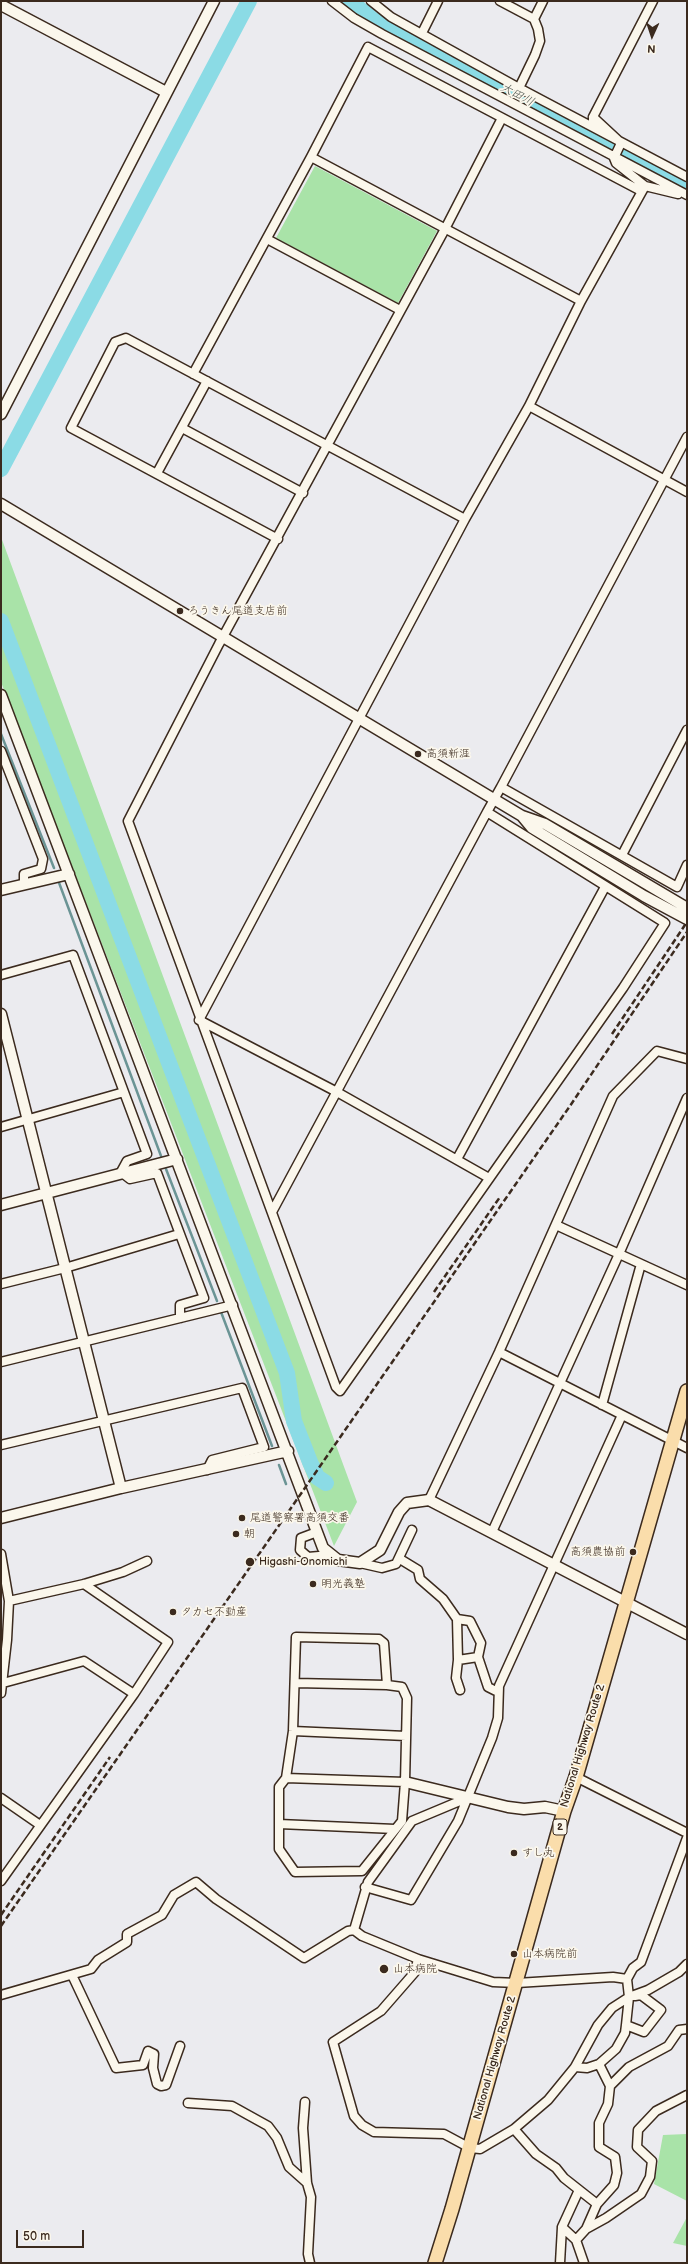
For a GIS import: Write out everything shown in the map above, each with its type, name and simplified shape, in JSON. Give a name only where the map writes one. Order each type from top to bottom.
[{"type":"highway","name":"National Highway Route 2","points":[[434,2263],[439,2253],[470,2148],[564,1811],[576,1777],[625,1602],[687,1391]]},
{"type":"street","points":[[1,414],[214,1]]},
{"type":"street","points":[[332,1],[354,18],[382,34],[686,194]]},
{"type":"street","points":[[371,1],[391,17],[621,144],[687,177]]},
{"type":"street","points":[[422,33],[438,1]]},
{"type":"street","points":[[500,1],[534,19]]},
{"type":"street","points":[[519,88],[540,41],[534,19],[543,1]]},
{"type":"street","points":[[594,128],[593,117],[653,1]]},
{"type":"street","points":[[1,5],[166,92]]},
{"type":"street","points":[[193,374],[311,157],[368,47],[502,118],[643,188],[686,194]]},
{"type":"street","points":[[593,117],[621,144]]},
{"type":"street","points":[[487,812],[605,887],[665,923],[623,988],[340,1391],[336,1387],[128,822],[224,637],[445,229],[502,118]]},
{"type":"street","points":[[621,144],[615,156],[616,163],[643,188]]},
{"type":"street","points":[[311,157],[581,301]]},
{"type":"street","points":[[200,1020],[465,518],[529,406],[581,301],[643,188]]},
{"type":"street","points":[[266,239],[400,310]]},
{"type":"street","points":[[278,539],[71,428],[115,342],[126,338],[465,518]]},
{"type":"street","points":[[157,473],[207,381]]},
{"type":"street","points":[[529,406],[687,492]]},
{"type":"street","points":[[182,428],[303,493]]},
{"type":"street","points":[[272,1212],[687,438]]},
{"type":"street","points":[[1,504],[522,816],[545,824],[687,908]]},
{"type":"street","points":[[1,695],[233,1305],[323,1548],[330,1555],[344,1561],[382,1568],[396,1564],[400,1559],[412,1530]]},
{"type":"street","points":[[622,855],[687,730]]},
{"type":"street","points":[[1,751],[43,859],[41,869],[24,874],[24,884]]},
{"type":"street","points":[[501,787],[622,855],[677,888],[687,865]]},
{"type":"street","points":[[522,816],[532,828],[672,912],[687,919]]},
{"type":"street","points":[[1,890],[69,874]]},
{"type":"street","points":[[457,1159],[605,887]]},
{"type":"street","points":[[1,975],[73,954],[148,1154],[127,1160],[121,1172]]},
{"type":"street","points":[[1,1014],[5,1048],[27,1121],[121,1488]]},
{"type":"street","points":[[200,1020],[337,1092],[489,1178]]},
{"type":"street","points":[[429,1500],[499,1352],[613,1096],[657,1051],[687,1059]]},
{"type":"street","points":[[1,1127],[27,1121],[124,1092]]},
{"type":"street","points":[[492,1532],[619,1254],[687,1098]]},
{"type":"street","points":[[1,1206],[46,1195],[121,1172],[177,1159]]},
{"type":"street","points":[[121,1172],[130,1179],[157,1172],[204,1298],[180,1305],[180,1318]]},
{"type":"street","points":[[556,1225],[687,1284]]},
{"type":"street","points":[[1,1284],[65,1268],[179,1234]]},
{"type":"street","points":[[602,1405],[641,1264]]},
{"type":"street","points":[[1,1362],[233,1305]]},
{"type":"street","points":[[499,1352],[687,1448]]},
{"type":"street","points":[[1,1445],[242,1388],[264,1447],[212,1460],[207,1470]]},
{"type":"street","points":[[365,1887],[411,1900],[458,1821],[498,1718],[498,1692],[502,1679],[622,1416]]},
{"type":"street","points":[[1,1518],[121,1488],[288,1451]]},
{"type":"street","points":[[360,1563],[380,1550],[399,1512],[407,1503],[429,1500],[687,1634]]},
{"type":"street","points":[[316,1532],[301,1538],[300,1550],[308,1557],[330,1555]]},
{"type":"street","points":[[1,1554],[9,1601],[1,1693]]},
{"type":"street","points":[[400,1559],[418,1570],[420,1579],[443,1599],[457,1619],[458,1660],[456,1678],[460,1690]]},
{"type":"street","points":[[9,1601],[84,1584],[123,1572],[147,1561]]},
{"type":"street","points":[[1,1881],[134,1694],[168,1642],[84,1584]]},
{"type":"street","points":[[457,1619],[470,1620],[481,1643],[478,1657],[488,1687],[498,1692]]},
{"type":"street","points":[[296,1683],[387,1685],[402,1687],[407,1698],[405,1782],[402,1821],[394,1829],[362,1872],[295,1872],[279,1850],[279,1787],[286,1778],[294,1731],[296,1638],[379,1638],[384,1644],[387,1685]]},
{"type":"street","points":[[458,1660],[478,1657]]},
{"type":"street","points":[[3,1683],[84,1661],[134,1694]]},
{"type":"street","points":[[294,1731],[406,1736]]},
{"type":"street","points":[[576,1777],[687,1833]]},
{"type":"street","points":[[286,1778],[405,1782],[508,1807],[524,1809],[545,1807],[564,1811]]},
{"type":"street","points":[[1,1798],[40,1825]]},
{"type":"street","points":[[354,1930],[365,1887],[412,1821],[467,1798]]},
{"type":"street","points":[[279,1824],[394,1829]]},
{"type":"street","points":[[575,2067],[587,2068],[599,2064],[616,2050],[625,2033],[628,1997],[627,1979],[633,1968],[641,1962],[687,1838]]},
{"type":"street","points":[[1,1995],[91,1969],[98,1960],[126,1942],[127,1934],[162,1915],[174,1895],[196,1882],[216,1899],[304,1958],[348,1931],[354,1930],[362,1936],[418,1960],[493,1982],[517,1983],[613,1977],[627,1979]]},
{"type":"street","points":[[418,1960],[415,1972],[381,2011],[332,2042],[354,2116],[362,2126],[374,2132],[444,2134],[470,2148],[480,2149],[514,2129],[548,2100],[575,2067],[598,2025],[612,2008],[628,1997],[648,1990],[679,1972],[687,1964]]},
{"type":"street","points":[[72,1974],[116,2068],[143,2064],[148,2051],[154,2054],[153,2068],[158,2084],[161,2086],[166,2085],[180,2046]]},
{"type":"street","points":[[626,2024],[644,2032],[661,2010],[641,1994],[628,1997]]},
{"type":"street","points":[[610,2086],[629,2067],[668,2046],[679,2030],[687,2029]]},
{"type":"street","points":[[576,2240],[586,2228],[597,2204],[614,2185],[617,2173],[615,2157],[599,2147],[599,2122],[608,2104],[610,2086],[599,2064]]},
{"type":"street","points":[[586,2228],[606,2218],[641,2194],[650,2177],[652,2161],[637,2147],[638,2130],[656,2111],[687,2095]]},
{"type":"street","points":[[305,2102],[302,2128],[307,2183],[311,2197],[308,2254],[310,2263]]},
{"type":"street","points":[[188,2103],[232,2106],[268,2126],[277,2138],[288,2167],[307,2183]]},
{"type":"street","points":[[514,2129],[536,2154],[556,2168],[564,2178],[597,2204]]},
{"type":"street","points":[[560,2263],[562,2227],[579,2190]]},
{"type":"street","points":[[562,2227],[576,2240],[584,2263]]},
{"type":"green space","points":[[315,166],[437,231],[398,303],[276,238]]},
{"type":"green space","points":[[1,537],[357,1502],[334,1546],[1,682]]},
{"type":"green space","points":[[687,2134],[687,2201],[654,2184],[663,2135]]},
{"type":"green space","points":[[687,2217],[687,2246],[673,2243]]},
{"type":"waterway","points":[[1,469],[249,1]]},
{"type":"waterway","name":"大田川","points":[[350,1],[372,19],[687,184]]},
{"type":"waterway","points":[[1,621],[287,1373],[294,1421],[317,1477],[326,1483]]},
{"type":"waterway","points":[[1,734],[54,868]]},
{"type":"waterway","points":[[58,880],[161,1156]]},
{"type":"waterway","points":[[166,1169],[217,1301]]},
{"type":"waterway","points":[[221,1312],[272,1446]]},
{"type":"waterway","points":[[279,1465],[286,1484]]},
{"type":"railway","points":[[612,1034],[687,922]]},
{"type":"railway","points":[[1,1926],[572,1103],[687,932]]},
{"type":"railway","points":[[434,1292],[500,1197]]},
{"type":"railway","points":[[1,1915],[110,1757]]},
{"type":"place","name":"ろうきん尾道支店前","points":[[180,611]]},
{"type":"place","name":"高須新涯","points":[[418,754]]},
{"type":"place","name":"尾道警察署高須交番","points":[[242,1518]]},
{"type":"place","name":"朝","points":[[236,1534]]},
{"type":"place","name":"高須農協前","points":[[633,1552]]},
{"type":"place","name":"Higashi-Onomichi","points":[[250,1562]]},
{"type":"place","name":"明光義塾","points":[[313,1584]]},
{"type":"place","name":"タカセ不動産","points":[[173,1612]]},
{"type":"place","name":"すし丸","points":[[514,1853]]},
{"type":"place","name":"山本病院前","points":[[514,1954]]},
{"type":"place","name":"山本病院","points":[[384,1969]]}]
